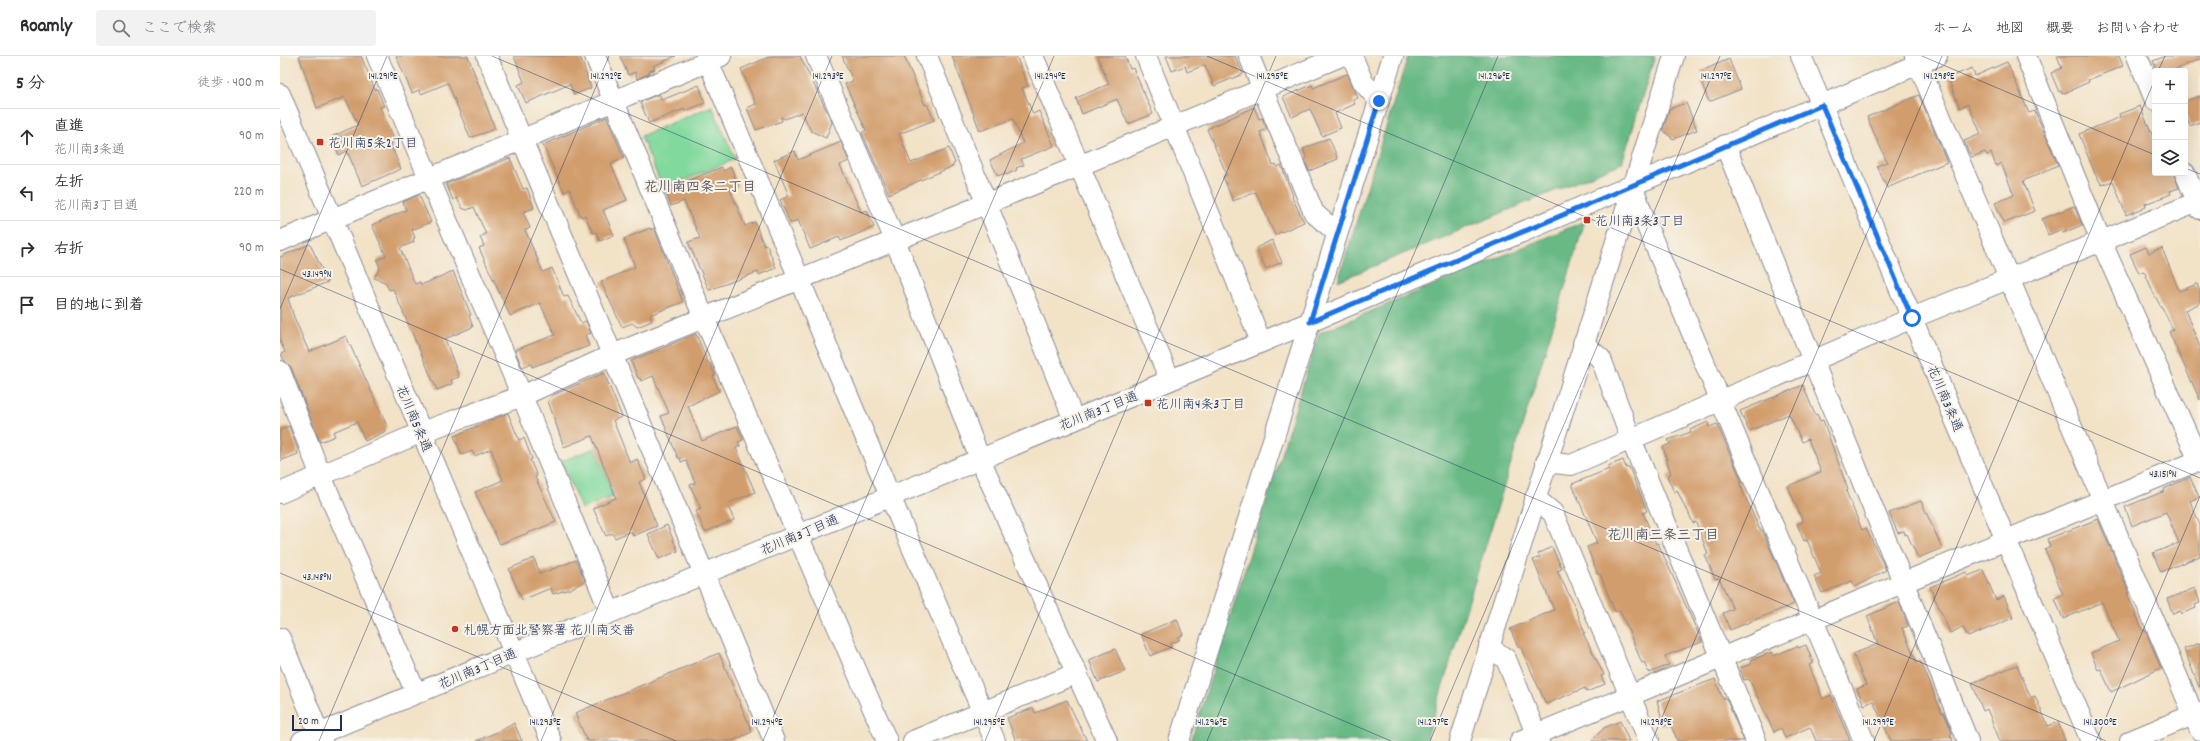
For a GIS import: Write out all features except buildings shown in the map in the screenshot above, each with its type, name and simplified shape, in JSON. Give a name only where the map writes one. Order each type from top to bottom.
[{"type":"street","points":[[377,56],[522,396],[610,612]]},
{"type":"street","points":[[486,56],[774,741]]},
{"type":"street","points":[[595,56],[704,318],[887,741]]},
{"type":"street","points":[[816,56],[895,240],[980,459],[1107,741]]},
{"type":"street","points":[[926,56],[1074,420]]},
{"type":"street","points":[[1033,56],[1170,380]]},
{"type":"street","points":[[1146,56],[1261,342]]},
{"type":"street","points":[[1249,56],[1314,213],[1337,233]]},
{"type":"street","points":[[280,493],[422,432],[522,396],[612,355],[1079,166],[1341,56]]},
{"type":"street","points":[[1352,56],[1363,82],[1379,101]]},
{"type":"street","points":[[1179,741],[1392,56]]},
{"type":"street","points":[[1460,741],[1632,184],[1674,56]]},
{"type":"street","name":"花川南3条通","points":[[1801,56],[2091,741]]},
{"type":"street","name":"花川南3丁目通","points":[[314,739],[416,693],[1310,322],[1632,184],[1822,105],[1917,60],[1937,56]]},
{"type":"street","points":[[1489,647],[1506,659],[1532,739],[1630,695],[2200,461],[2101,241],[2026,56]]},
{"type":"street","points":[[2137,56],[2152,93]]},
{"type":"street","points":[[280,241],[712,58],[799,279],[995,741]]},
{"type":"street","points":[[1917,60],[2103,500],[2198,719],[2130,741]]},
{"type":"street","name":"花川南5条通","points":[[280,94],[551,741]]},
{"type":"street","points":[[1725,145],[1968,741]]},
{"type":"street","points":[[1546,462],[1571,465],[1912,318],[2101,241],[2199,204],[2186,176]]},
{"type":"street","points":[[1632,184],[1646,224],[1864,741]]},
{"type":"street","points":[[1583,343],[1601,359],[1631,439],[1756,741]]},
{"type":"street","points":[[280,371],[321,476],[416,693]]},
{"type":"street","points":[[1535,498],[1553,513],[1649,741]]},
{"type":"street","points":[[280,638],[314,739]]},
{"type":"street","points":[[914,741],[1077,674]]},
{"type":"green space","points":[[1408,56],[1655,56],[1622,163],[1338,281]]},
{"type":"green space","points":[[712,106],[735,159],[663,189],[641,136]]},
{"type":"green space","points":[[1585,221],[1426,741],[1191,741],[1319,333]]},
{"type":"green space","points":[[595,448],[614,496],[581,509],[562,461]]},
{"type":"place","name":"花川南5条2丁目","points":[[320,142]]},
{"type":"place","name":"花川南3条3丁目","points":[[1587,220]]},
{"type":"place","name":"花川南4条3丁目","points":[[1148,403]]},
{"type":"place","name":"札幌方面北警察署 花川南交番","points":[[455,629]]},
{"type":"district","name":"花川南四条二丁目","points":[[700,186]]},
{"type":"district","name":"花川南三条三丁目","points":[[1663,534]]},
{"type":"route","points":[[1379,101],[1310,322],[1632,184],[1822,105],[1912,318]]}]
